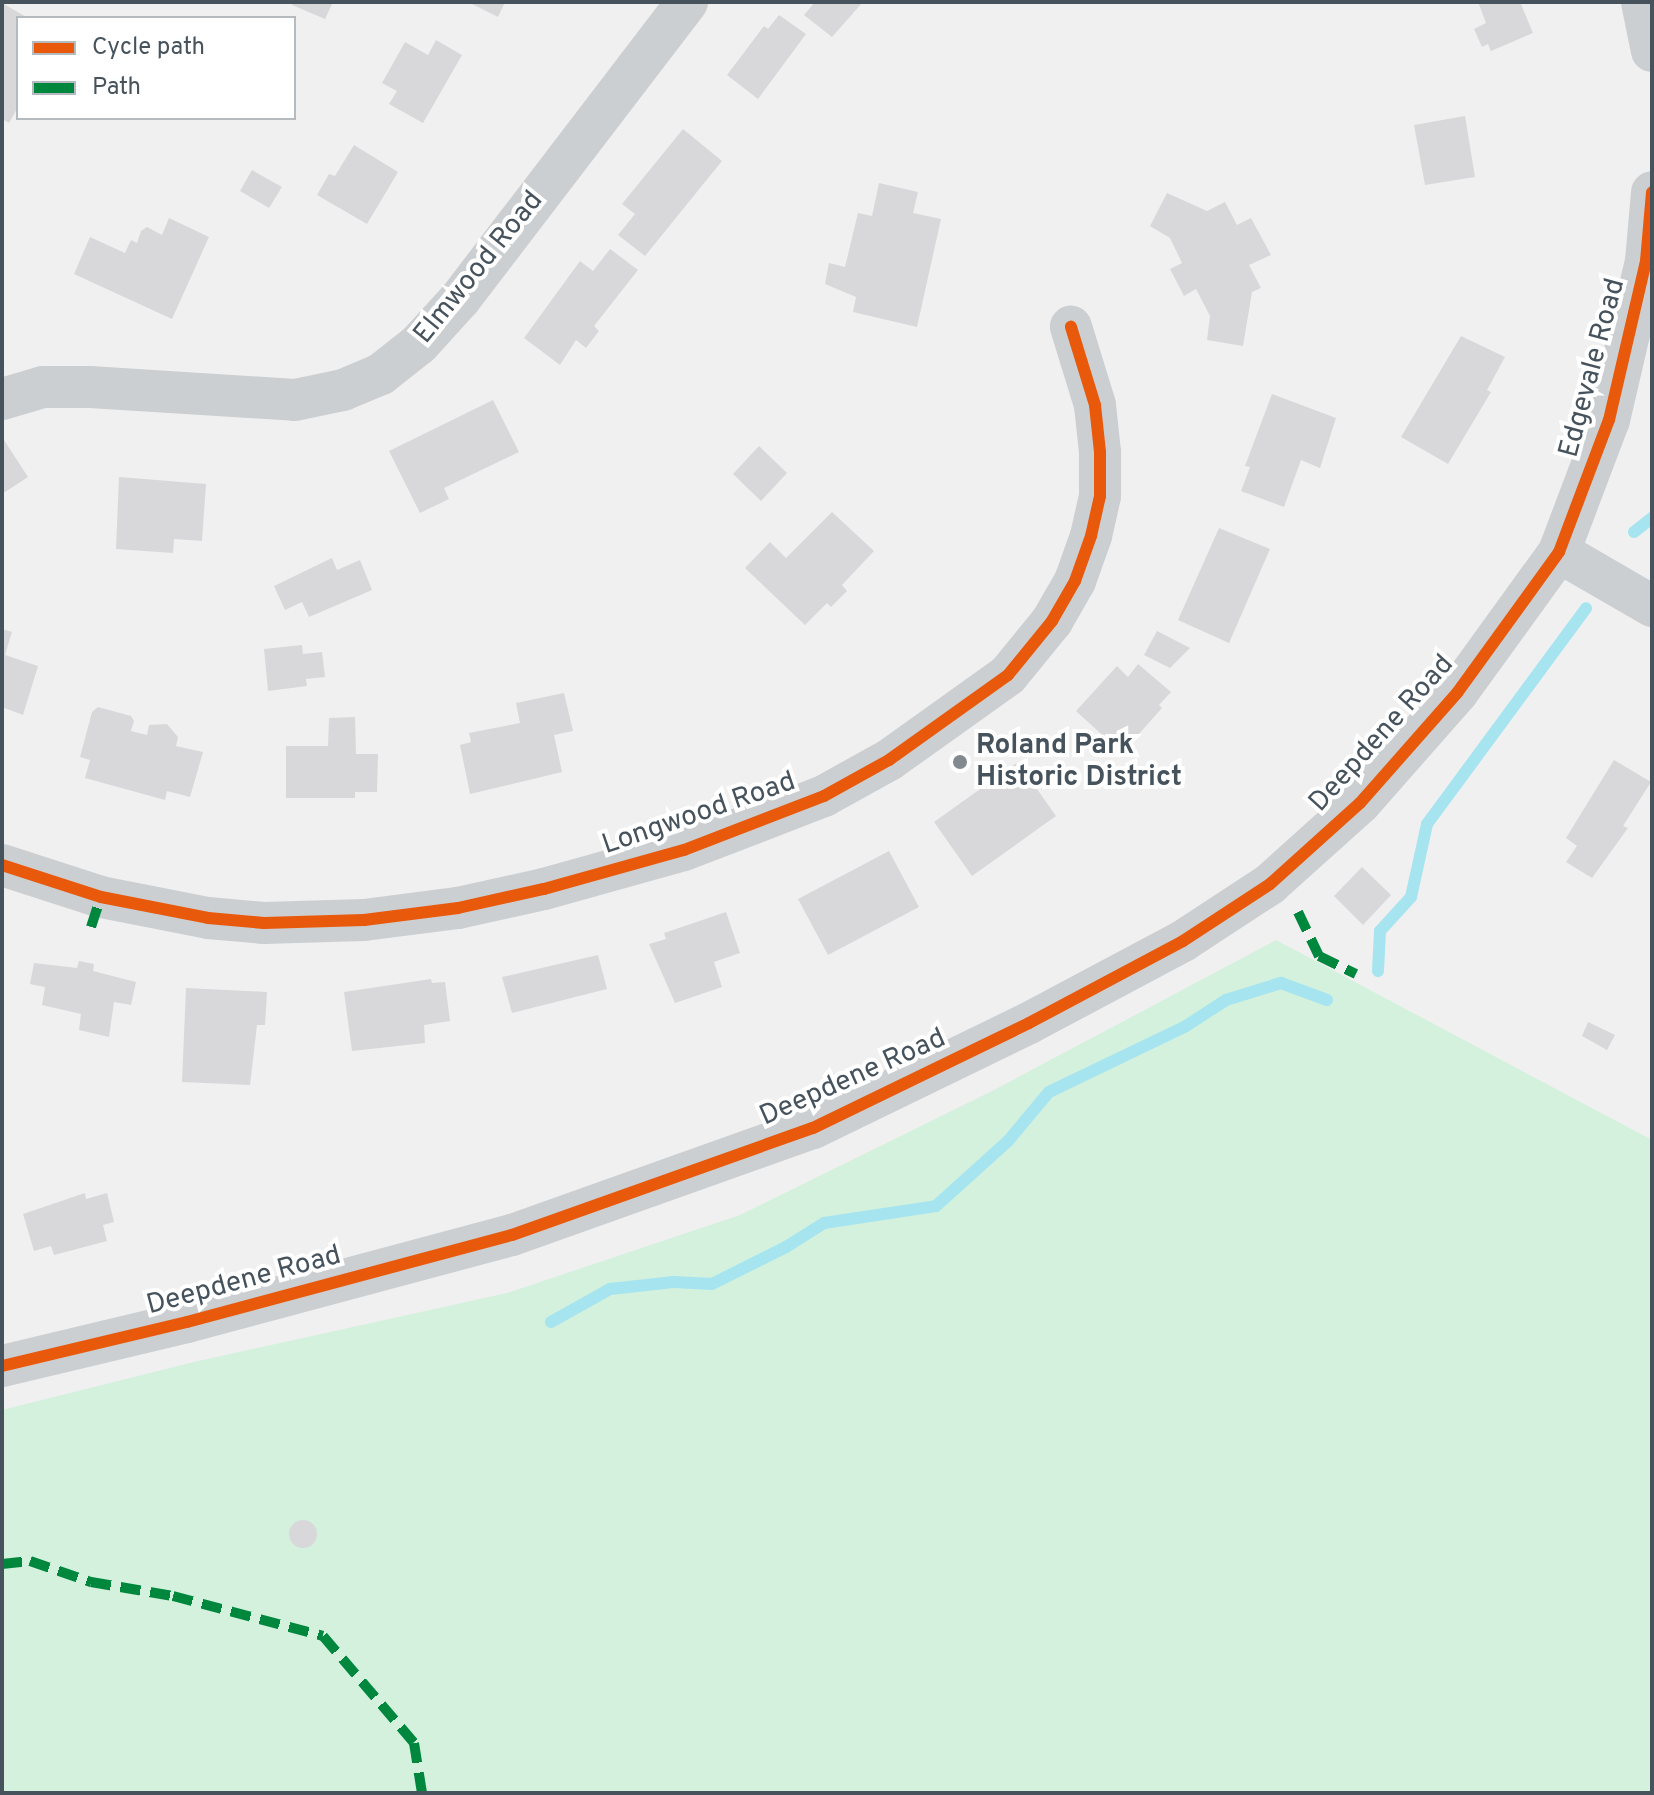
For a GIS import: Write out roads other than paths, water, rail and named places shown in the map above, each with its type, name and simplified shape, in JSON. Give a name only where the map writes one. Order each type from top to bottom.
[{"type":"street","name":"Elmwood Road","points":[[2,399],[43,387],[295,400],[343,390],[381,374],[419,344],[460,299],[687,2]]},
{"type":"street","points":[[1642,2],[1652,51]]},
{"type":"street","name":"Edgevale Road","points":[[1559,552],[1609,420],[1646,261],[1652,192]]},
{"type":"street","name":"Longwood Road","points":[[2,865],[101,897],[208,918],[264,923],[364,920],[458,908],[544,889],[684,850],[824,796],[889,760],[1008,675],[1045,631],[1075,581],[1091,536],[1100,496],[1100,452],[1095,405],[1071,327]]},
{"type":"street","points":[[1559,552],[1652,606]]},
{"type":"street","name":"Deepdene Road","points":[[2,1366],[187,1322],[512,1235],[813,1128],[1029,1023],[1183,941],[1270,884],[1360,803],[1457,693],[1559,552]]},
{"type":"waterway","points":[[1634,532],[1652,518]]},
{"type":"waterway","points":[[1378,971],[1380,931],[1411,897],[1427,824],[1586,608]]},
{"type":"waterway","points":[[551,1322],[610,1289],[674,1282],[712,1284],[786,1247],[824,1223],[936,1206],[1008,1141],[1049,1092],[1186,1026],[1226,1000],[1281,983],[1327,1000]]},
{"type":"place","name":"Roland Park Historic District","points":[[960,762]]}]
